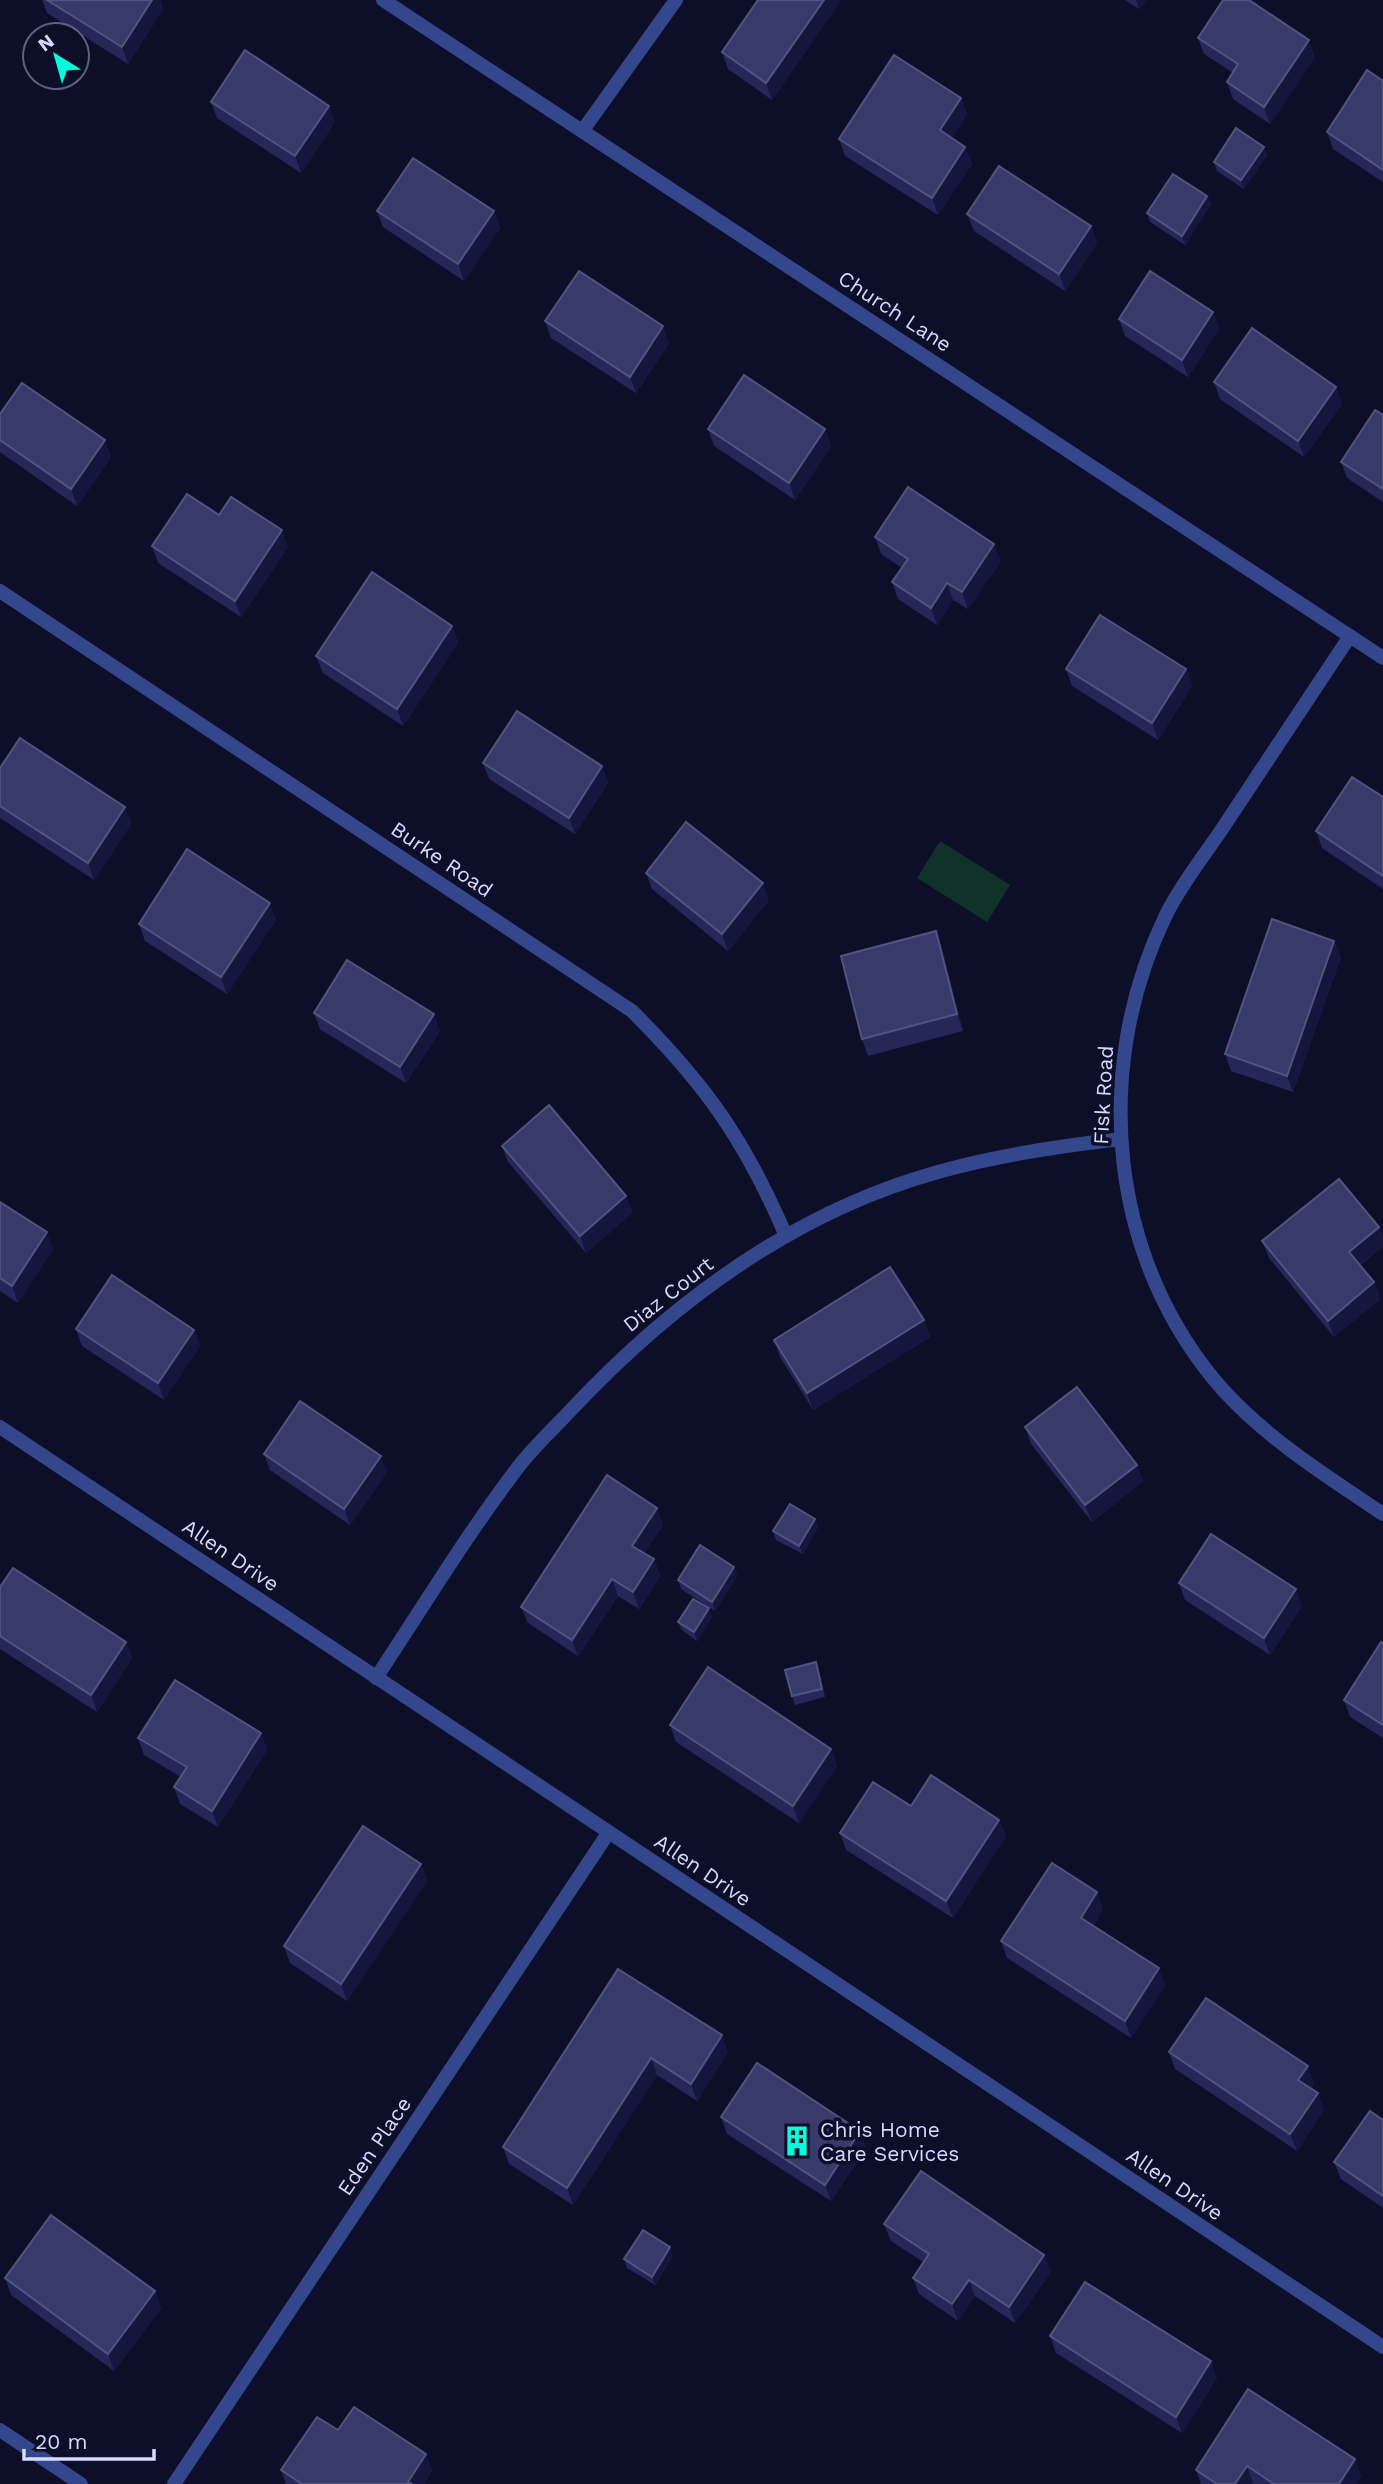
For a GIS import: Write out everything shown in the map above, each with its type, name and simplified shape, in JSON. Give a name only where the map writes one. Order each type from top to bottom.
[{"type":"street","name":"Church Lane","points":[[383,0],[1383,657]]},
{"type":"street","points":[[583,130],[676,0]]},
{"type":"street","name":"Burke Road","points":[[0,591],[632,1011],[681,1060],[724,1115],[759,1174],[786,1236]]},
{"type":"street","name":"Fisk Road","points":[[1350,636],[1167,913],[1141,975],[1125,1042],[1121,1159],[1133,1220],[1154,1280],[1185,1338],[1224,1391],[1288,1450],[1383,1514]]},
{"type":"street","name":"Diaz Court","points":[[376,1678],[473,1529],[521,1464],[612,1366],[682,1305],[786,1236],[844,1207],[936,1172],[1034,1149],[1121,1139]]},
{"type":"street","name":"Allen Drive","points":[[0,1427],[1383,2347]]},
{"type":"street","name":"Eden Place","points":[[174,2484],[608,1832]]},
{"type":"street","points":[[0,2430],[71,2481]]},
{"type":"green space","points":[[940,841],[1010,885],[987,922],[917,878]]},
{"type":"building","points":[[47,0],[152,0],[122,47],[91,28],[91,21],[81,21]]},
{"type":"building","points":[[758,0],[824,0],[766,83],[722,52]]},
{"type":"building","points":[[1223,0],[1249,0],[1309,40],[1264,107],[1227,82],[1238,64],[1198,38]]},
{"type":"building","points":[[245,50],[329,106],[295,156],[211,102]]},
{"type":"building","points":[[894,55],[961,98],[940,130],[965,147],[932,198],[839,139]]},
{"type":"building","points":[[1367,70],[1383,81],[1383,170],[1327,132]]},
{"type":"building","points":[[1236,128],[1264,147],[1241,180],[1214,162]]},
{"type":"building","points":[[413,158],[494,211],[458,264],[377,211]]},
{"type":"building","points":[[999,166],[1091,226],[1059,274],[967,214]]},
{"type":"building","points":[[1173,174],[1207,196],[1182,236],[1147,213]]},
{"type":"building","points":[[579,271],[663,326],[630,377],[545,321]]},
{"type":"building","points":[[1150,271],[1213,312],[1182,360],[1119,319]]},
{"type":"building","points":[[1252,328],[1336,387],[1298,441],[1214,382]]},
{"type":"building","points":[[744,375],[825,429],[789,483],[708,429]]},
{"type":"building","points":[[22,383],[105,440],[71,489],[0,440],[0,414]]},
{"type":"building","points":[[1375,410],[1383,415],[1383,489],[1341,462]]},
{"type":"building","points":[[908,487],[994,544],[962,592],[947,583],[931,608],[892,582],[908,559],[875,537]]},
{"type":"building","points":[[187,494],[219,515],[231,497],[282,530],[235,601],[152,546]]},
{"type":"building","points":[[372,572],[452,626],[397,709],[316,656]]},
{"type":"building","points":[[1100,615],[1186,669],[1152,723],[1066,669]]},
{"type":"building","points":[[517,711],[602,766],[569,818],[483,763]]},
{"type":"building","points":[[20,738],[125,807],[88,863],[0,806],[0,768]]},
{"type":"building","points":[[1352,777],[1383,797],[1383,876],[1316,831]]},
{"type":"building","points":[[686,822],[763,883],[722,934],[646,873]]},
{"type":"building","points":[[187,849],[270,903],[221,977],[139,924]]},
{"type":"building","points":[[1272,919],[1334,941],[1287,1076],[1225,1054]]},
{"type":"building","points":[[936,931],[957,1014],[862,1039],[841,956]]},
{"type":"building","points":[[347,960],[434,1014],[400,1067],[314,1013]]},
{"type":"building","points":[[549,1105],[626,1196],[580,1236],[502,1146]]},
{"type":"building","points":[[1339,1179],[1379,1227],[1349,1252],[1374,1282],[1328,1321],[1262,1241]]},
{"type":"building","points":[[0,1202],[47,1232],[12,1286],[0,1278]]},
{"type":"building","points":[[890,1267],[924,1320],[807,1393],[774,1340]]},
{"type":"building","points":[[112,1275],[194,1330],[158,1383],[76,1329]]},
{"type":"building","points":[[1077,1387],[1137,1465],[1085,1505],[1025,1427]]},
{"type":"building","points":[[300,1401],[381,1456],[344,1509],[264,1454]]},
{"type":"building","points":[[607,1475],[657,1508],[632,1546],[654,1559],[633,1592],[612,1579],[572,1640],[521,1607]]},
{"type":"building","points":[[790,1504],[815,1519],[799,1546],[773,1531]]},
{"type":"building","points":[[1211,1534],[1296,1589],[1264,1638],[1179,1583]]},
{"type":"building","points":[[700,1545],[734,1567],[712,1602],[678,1580]]},
{"type":"building","points":[[13,1568],[126,1642],[91,1695],[0,1636],[0,1587]]},
{"type":"building","points":[[693,1599],[709,1608],[694,1632],[678,1622]]},
{"type":"building","points":[[1381,1642],[1383,1643],[1383,1725],[1344,1700]]},
{"type":"building","points":[[816,1662],[822,1689],[792,1696],[785,1670]]},
{"type":"building","points":[[708,1667],[831,1749],[793,1806],[670,1725]]},
{"type":"building","points":[[175,1680],[261,1733],[212,1811],[174,1787],[187,1767],[138,1738]]},
{"type":"building","points":[[931,1775],[999,1820],[946,1901],[840,1833],[873,1782],[911,1806]]},
{"type":"building","points":[[363,1826],[421,1864],[341,1984],[284,1946]]},
{"type":"building","points":[[1052,1863],[1097,1892],[1081,1918],[1159,1968],[1125,2021],[1001,1941]]},
{"type":"building","points":[[618,1969],[722,2035],[691,2084],[651,2058],[567,2188],[503,2147]]},
{"type":"building","points":[[1206,1998],[1308,2066],[1298,2080],[1318,2093],[1290,2134],[1169,2052]]},
{"type":"building","name":"Chris Home Care Services","points":[[757,2063],[860,2131],[825,2185],[721,2117]]},
{"type":"building","points":[[1370,2111],[1383,2120],[1383,2196],[1334,2162]]},
{"type":"building","points":[[921,2171],[1044,2255],[1009,2307],[969,2280],[952,2304],[913,2278],[929,2254],[884,2224]]},
{"type":"building","points":[[51,2215],[155,2291],[108,2354],[5,2278]]},
{"type":"building","points":[[643,2230],[670,2247],[652,2277],[624,2259]]},
{"type":"building","points":[[1085,2282],[1211,2361],[1176,2417],[1050,2336]]},
{"type":"building","points":[[1248,2389],[1355,2459],[1339,2484],[1274,2484],[1247,2466],[1235,2484],[1217,2484],[1196,2470]]},
{"type":"building","points":[[354,2407],[426,2454],[408,2482],[412,2484],[302,2484],[281,2470],[317,2417],[338,2430]]},
{"type":"place","name":"Chris Home Care Services","points":[[797,2141]]}]
